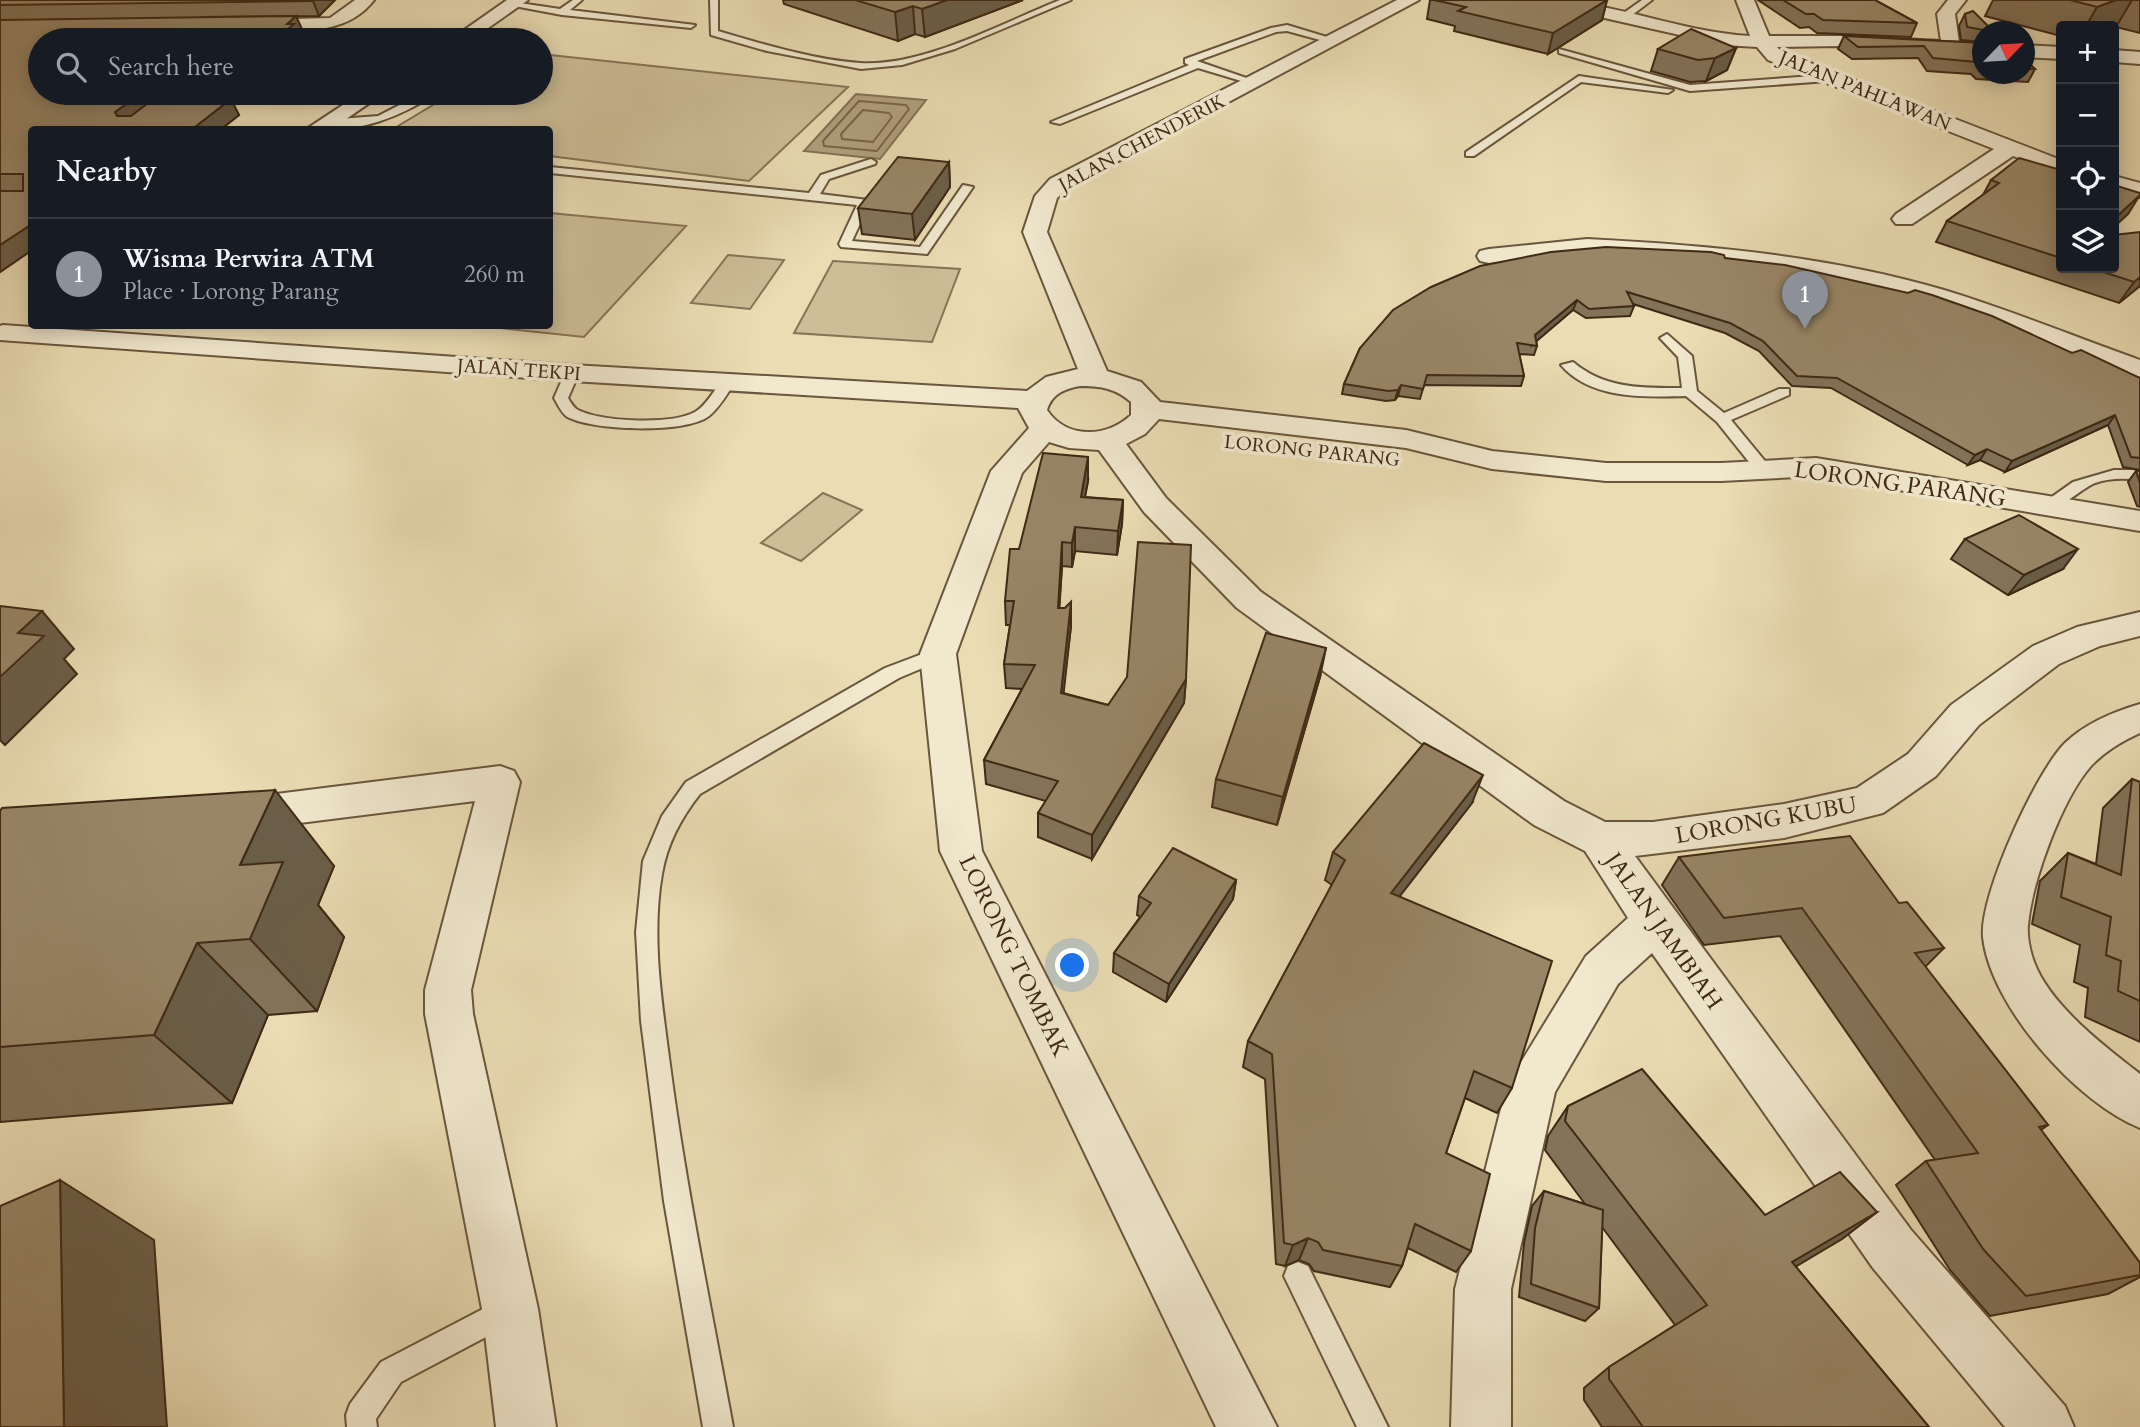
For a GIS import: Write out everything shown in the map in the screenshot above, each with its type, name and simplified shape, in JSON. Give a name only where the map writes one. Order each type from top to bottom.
[{"type":"street","points":[[232,25],[332,23],[343,19],[365,0]]},
{"type":"street","name":"JALAN CHENDERIK","points":[[1096,377],[1035,232],[1046,196],[1058,184],[1410,0]]},
{"type":"street","name":"JALAN PAHLAWAN","points":[[1552,0],[1724,40],[1762,41],[1775,56],[2056,165]]},
{"type":"street","points":[[1745,0],[1762,41],[1840,41],[1972,48]]},
{"type":"street","points":[[1951,47],[1946,14],[1957,0]]},
{"type":"street","points":[[477,28],[516,2]]},
{"type":"street","points":[[2035,52],[2056,53]]},
{"type":"street","points":[[2119,56],[2140,58]]},
{"type":"street","points":[[320,126],[354,105]]},
{"type":"street","points":[[1904,219],[2009,149]]},
{"type":"street","points":[[2119,184],[2140,190]]},
{"type":"street","points":[[1489,256],[1587,246],[1707,252],[1873,280],[1936,296],[2140,369]]},
{"type":"street","points":[[2,334],[28,318]]},
{"type":"street","name":"JALAN TEKPI","points":[[2,334],[728,382],[1040,414]]},
{"type":"street","name":"LORONG TOMBAK","points":[[1096,377],[1080,377],[1051,385],[1040,414],[1007,471],[938,654],[961,851],[1247,1427]]},
{"type":"street","name":"JALAN JAMBIAH","points":[[1096,377],[1126,384],[1145,400],[1129,427],[1156,505],[1249,600],[1549,813],[1600,839],[1655,922],[1892,1249],[2044,1427]]},
{"type":"street","name":"LORONG PARANG","points":[[1040,414],[1073,439],[1129,427],[1402,462],[1492,460],[1606,472],[1721,472],[1816,467],[2140,522]]},
{"type":"street","name":"LORONG KUBU","points":[[1600,839],[1653,839],[1784,821],[1868,802],[1922,765],[1965,715],[2046,655],[2090,636],[2140,624]]},
{"type":"street","points":[[2140,718],[2111,728],[2076,757],[2050,797],[2022,868],[2005,927],[2012,967],[2040,1015],[2116,1086],[2140,1104]]},
{"type":"street","points":[[199,820],[500,782],[448,990],[450,1014],[510,1309],[526,1427]]},
{"type":"street","points":[[1481,1427],[1483,1289],[1532,1085],[1602,970],[1655,922]]},
{"type":"lane","points":[[714,0],[714,33],[767,48],[861,66],[902,62],[952,47],[1067,0]]},
{"type":"lane","points":[[1624,17],[1648,0]]},
{"type":"lane","points":[[562,12],[577,1],[590,3]]},
{"type":"lane","points":[[516,2],[562,12],[691,25]]},
{"type":"lane","points":[[700,12],[714,14]]},
{"type":"lane","points":[[1255,83],[1188,61],[1274,30],[1287,28],[1335,41]]},
{"type":"lane","points":[[1562,51],[1690,88]]},
{"type":"lane","points":[[1055,122],[1194,65]]},
{"type":"lane","points":[[1470,154],[1579,79],[1669,90],[1828,78]]},
{"type":"lane","points":[[136,126],[164,105]]},
{"type":"lane","points":[[320,126],[369,123],[390,118],[410,105]]},
{"type":"lane","points":[[160,108],[187,108]]},
{"type":"lane","points":[[813,196],[825,177],[871,162]]},
{"type":"lane","points":[[553,170],[864,202],[845,244],[923,251],[967,187]]},
{"type":"lane","points":[[1667,338],[1685,356],[1690,392]]},
{"type":"lane","points":[[1568,365],[1581,378],[1602,387],[1637,392],[1690,392],[1722,419],[1763,469]]},
{"type":"lane","points":[[572,373],[561,398],[570,412],[587,418],[640,424],[678,424],[703,414],[728,382]]},
{"type":"lane","points":[[1722,419],[1784,392]]},
{"type":"lane","points":[[2047,506],[2072,486],[2100,476],[2140,475]]},
{"type":"lane","points":[[718,1427],[665,1125],[649,993],[649,888],[660,839],[675,808],[693,788],[892,673],[938,654]]},
{"type":"lane","points":[[1298,1276],[1373,1427]]},
{"type":"lane","points":[[362,1427],[361,1415],[391,1371],[510,1309]]},
{"type":"shaded area","points":[[553,55],[848,87],[749,181],[553,156],[553,126],[398,126],[433,105],[553,105]]},
{"type":"shaded area","points":[[553,213],[686,226],[584,337],[509,329],[553,329]]},
{"type":"shaded area","points":[[728,255],[784,260],[750,309],[691,303]]},
{"type":"shaded area","points":[[833,261],[960,269],[932,342],[794,333]]},
{"type":"shaded area","points":[[823,493],[862,510],[801,561],[761,543]]},
{"type":"water","points":[[856,94],[926,100],[880,159],[804,151]]},
{"type":"building","points":[[0,0],[314,0],[0,5]]},
{"type":"building","points":[[855,0],[947,0],[922,9],[913,6],[895,12]]},
{"type":"building","points":[[1434,0],[1607,0],[1553,33],[1458,11],[1466,7]]},
{"type":"building","points":[[1783,0],[1875,0],[1917,23],[1823,20],[1814,14],[1806,14]]},
{"type":"building","points":[[2070,0],[2116,0],[2097,7]]},
{"type":"building","points":[[1973,11],[1983,21],[1972,21],[1972,28],[1967,27],[1965,14]]},
{"type":"building","points":[[296,16],[287,24],[294,24],[289,28],[28,28],[28,105],[125,105],[115,112],[117,116],[131,116],[145,105],[223,105],[196,126],[28,126],[28,227],[0,245],[0,191],[23,191],[23,174],[0,174],[0,20]]},
{"type":"building","points":[[1691,29],[1736,48],[1715,58],[1698,60],[1658,49]]},
{"type":"building","points":[[1844,36],[1972,42],[1972,62],[1933,58],[1924,46],[1858,47]]},
{"type":"building","points":[[898,157],[949,162],[912,214],[858,208]]},
{"type":"building","points":[[2019,158],[2056,169],[2056,256],[1947,221],[1999,183],[1991,180]]},
{"type":"building","points":[[2119,187],[2140,195],[2119,214]]},
{"type":"building","points":[[2140,232],[2140,277],[2134,282],[2106,273],[2119,273],[2119,234]]},
{"type":"building","points":[[1606,247],[1711,252],[1724,255],[1725,258],[1785,265],[1908,293],[1915,290],[1992,316],[2072,353],[2081,350],[2140,378],[2140,458],[2131,457],[2115,415],[2012,461],[1987,449],[1975,455],[1837,378],[1797,376],[1763,341],[1730,323],[1627,292],[1634,306],[1589,309],[1577,300],[1535,335],[1537,346],[1517,343],[1524,376],[1427,375],[1423,389],[1401,385],[1398,390],[1388,391],[1344,384],[1360,348],[1393,310],[1431,287],[1480,266],[1551,252]]},
{"type":"building","points":[[1043,453],[1088,457],[1081,497],[1123,500],[1118,531],[1075,527],[1072,543],[1062,542],[1058,608],[1065,608],[1071,602],[1061,693],[1108,705],[1127,677],[1138,542],[1191,545],[1186,679],[1092,835],[1038,813],[1058,781],[984,760],[1035,665],[1004,664],[1014,601],[1005,601],[1010,549],[1019,549]]},
{"type":"building","points":[[2019,515],[2078,549],[2024,575],[1965,539]]},
{"type":"building","points":[[0,606],[42,611],[18,633],[44,636],[0,677]]},
{"type":"building","points":[[1266,633],[1326,648],[1283,797],[1216,779]]},
{"type":"building","points":[[1424,743],[1483,775],[1391,893],[1552,961],[1512,1088],[1474,1071],[1446,1153],[1490,1174],[1471,1251],[1415,1224],[1402,1266],[1323,1250],[1318,1242],[1308,1238],[1293,1245],[1284,1243],[1272,1054],[1248,1041],[1345,860],[1333,852]]},
{"type":"building","points":[[2132,779],[2140,782],[2140,1001],[2118,991],[2121,961],[2106,955],[2111,917],[2061,897],[2068,853],[2121,875]]},
{"type":"building","points":[[275,790],[240,865],[283,862],[250,939],[197,943],[154,1035],[0,1047],[2,808]]},
{"type":"building","points":[[1850,836],[1899,903],[1907,902],[1944,948],[1915,953],[2048,1125],[2039,1127],[2140,1263],[2140,1275],[2026,1296],[1983,1249],[1926,1161],[1978,1153],[1802,908],[1724,918],[1679,857]]},
{"type":"building","points":[[1173,848],[1236,880],[1169,984],[1114,953],[1151,903],[1139,896]]},
{"type":"building","points":[[1642,1069],[1765,1215],[1840,1172],[1877,1212],[1792,1262],[1929,1427],[1643,1427],[1609,1379],[1609,1367],[1707,1305],[1565,1121],[1568,1106]]},
{"type":"building","points":[[60,1180],[64,1427],[0,1427],[0,1206]]},
{"type":"building","points":[[1544,1191],[1603,1210],[1599,1308],[1531,1284],[1535,1228]]},
{"type":"place","name":"Wisma Perwira ATM","points":[[1805,329]]}]
